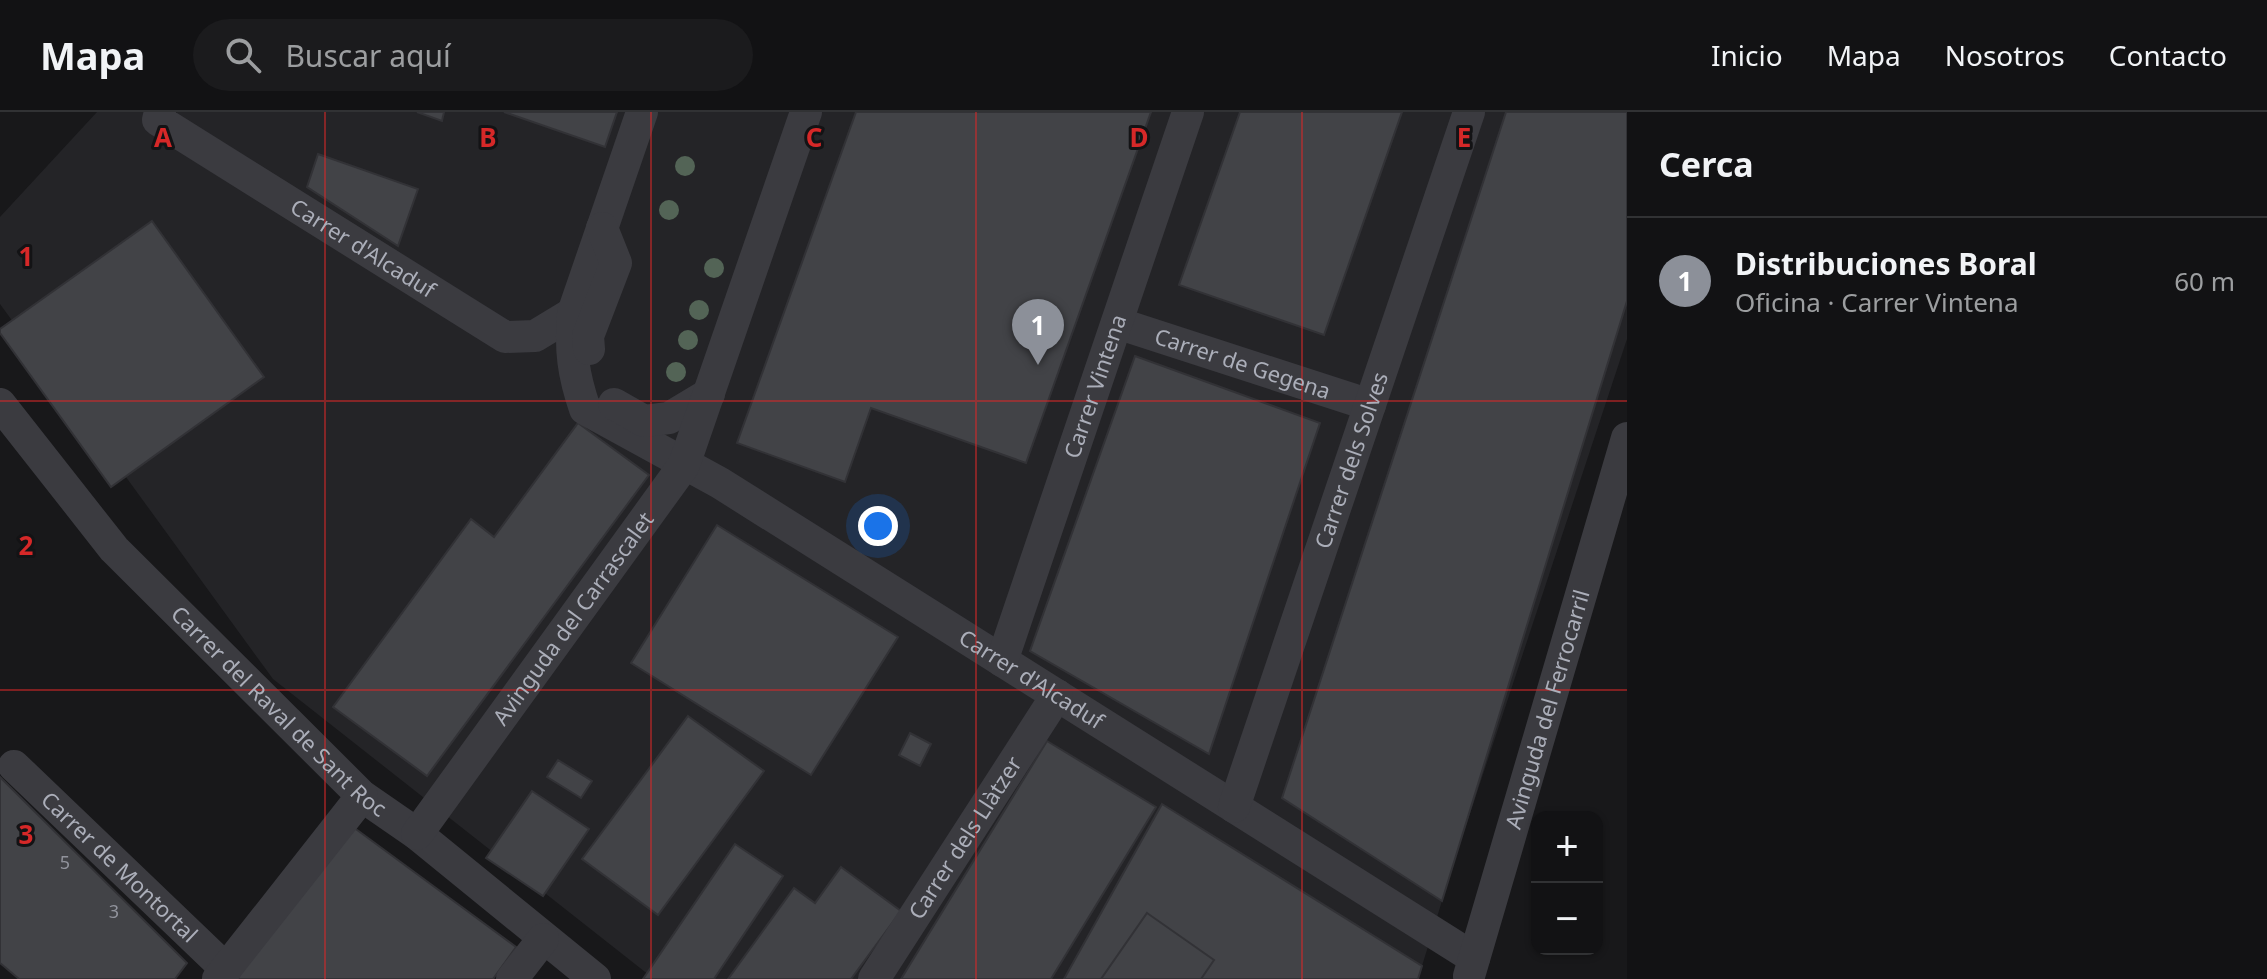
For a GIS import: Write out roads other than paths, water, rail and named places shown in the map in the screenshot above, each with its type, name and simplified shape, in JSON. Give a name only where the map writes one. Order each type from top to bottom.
[{"type":"street","points":[[573,313],[642,112]]},
{"type":"street","name":"Avinguda del Carrascalet","points":[[417,834],[684,465],[806,112]]},
{"type":"street","name":"Carrer Vintena","points":[[1002,661],[1188,112]]},
{"type":"street","name":"Carrer dels Solves","points":[[1234,807],[1469,112]]},
{"type":"street","name":"Carrer d'Alcaduf","points":[[159,116],[505,337],[535,336],[573,313]]},
{"type":"street","points":[[602,228],[616,263],[588,336],[590,358],[605,399],[644,421],[669,418],[709,394]]},
{"type":"street","name":"Carrer d'Alcaduf","points":[[573,313],[570,346],[575,379],[585,409],[720,483],[1057,695],[1234,807],[1471,969]]},
{"type":"street","name":"Carrer de Gegena","points":[[1117,323],[1370,405]]},
{"type":"street","name":"Carrer del Raval de Sant Roc","points":[[0,404],[114,549],[362,796],[417,834],[595,979]]},
{"type":"street","name":"Avinguda del Ferrocarril","points":[[1471,969],[1627,438]]},
{"type":"street","name":"Carrer dels Llàtzer","points":[[874,979],[1057,695]]},
{"type":"street","name":"Carrer de Montortal","points":[[14,766],[222,974]]},
{"type":"street","points":[[222,974],[362,796]]},
{"type":"street","points":[[512,979],[543,939]]},
{"type":"place","name":"Distribuciones Boral","points":[[1038,365]]}]
